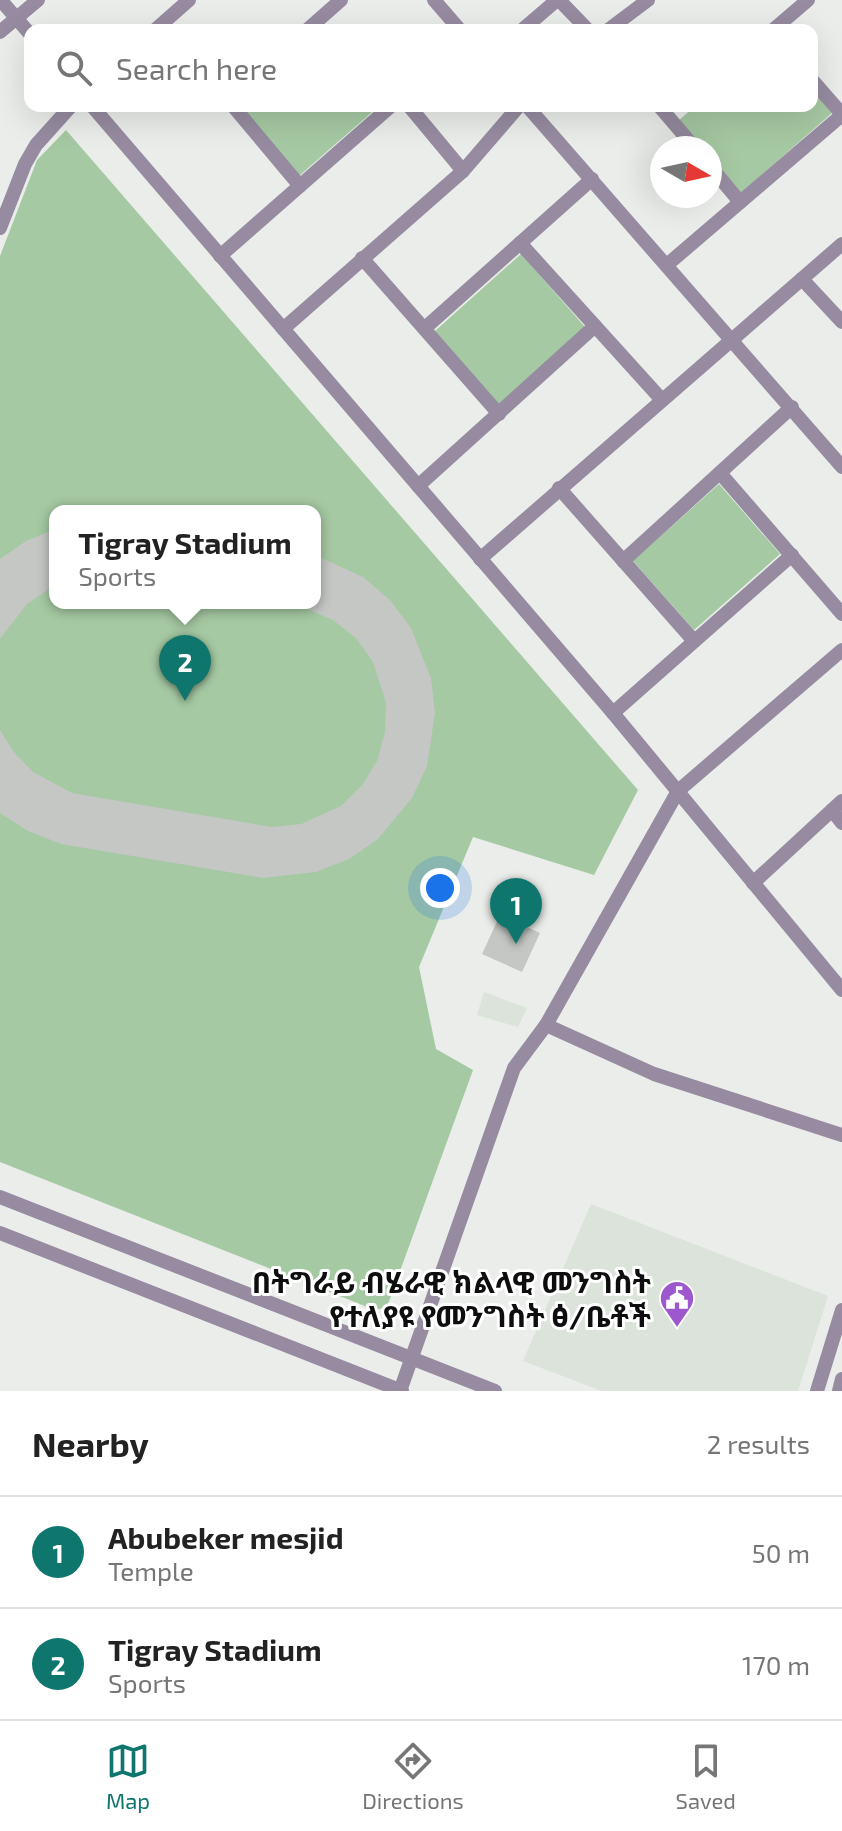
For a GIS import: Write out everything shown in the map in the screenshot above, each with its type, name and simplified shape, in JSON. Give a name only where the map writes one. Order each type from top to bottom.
[{"type":"street","points":[[0,31],[38,0]]},
{"type":"street","points":[[166,24],[189,0]]},
{"type":"street","points":[[321,24],[341,0]]},
{"type":"street","points":[[529,24],[558,0],[582,24]]},
{"type":"street","points":[[616,24],[648,0]]},
{"type":"street","points":[[780,24],[808,0]]},
{"type":"street","points":[[439,2],[456,24]]},
{"type":"street","points":[[5,5],[24,27]]},
{"type":"street","points":[[668,264],[842,114],[818,87]]},
{"type":"street","points":[[0,228],[25,164],[36,145],[66,112]]},
{"type":"street","points":[[97,112],[613,713],[842,990]]},
{"type":"street","points":[[238,112],[300,186]]},
{"type":"street","points":[[220,256],[383,112]]},
{"type":"street","points":[[414,112],[463,171]]},
{"type":"street","points":[[283,329],[463,171],[514,112]]},
{"type":"street","points":[[532,112],[842,467]]},
{"type":"street","points":[[664,112],[685,136]]},
{"type":"street","points":[[425,328],[592,179]]},
{"type":"street","points":[[722,180],[740,202]]},
{"type":"street","points":[[520,243],[662,400]]},
{"type":"street","points":[[480,559],[842,244]]},
{"type":"street","points":[[362,258],[499,414]]},
{"type":"street","points":[[802,279],[842,322]]},
{"type":"street","points":[[418,486],[595,326]]},
{"type":"street","points":[[623,561],[792,407]]},
{"type":"street","points":[[720,473],[842,614]]},
{"type":"street","points":[[559,488],[694,641]]},
{"type":"street","points":[[613,713],[792,555]]},
{"type":"street","points":[[0,1233],[401,1391],[514,1068],[546,1025],[678,791],[842,650]]},
{"type":"street","points":[[753,883],[837,806],[842,823]]},
{"type":"street","points":[[546,1025],[654,1074],[842,1135]]},
{"type":"street","points":[[0,1197],[495,1391]]},
{"type":"street","points":[[817,1391],[838,1337],[842,1310]]},
{"type":"street","points":[[839,1391],[842,1379]]},
{"type":"shaded area","points":[[484,992],[527,1008],[518,1027],[477,1015]]},
{"type":"shaded area","name":"በትግራይ ብሄራዊ ክልላዊ መንግስት የተለያዩ የመንግስት ፅ/ቤቶች","points":[[591,1204],[828,1296],[798,1391],[602,1391],[523,1361]]},
{"type":"green space","points":[[818,97],[832,113],[741,193],[722,171],[722,136],[691,136],[678,121],[688,112],[818,112]]},
{"type":"green space","points":[[243,112],[372,112],[299,176]]},
{"type":"green space","points":[[66,130],[638,790],[594,875],[473,837],[419,967],[436,1049],[473,1070],[387,1307],[375,1310],[0,1162],[0,256],[37,160]]},
{"type":"green space","points":[[521,254],[585,327],[499,404],[435,331]]},
{"type":"green space","points":[[719,484],[780,554],[694,630],[633,561]]},
{"type":"building","points":[[49,531],[49,589],[27,604],[0,639],[0,559],[26,541]]},
{"type":"building","points":[[321,558],[363,577],[390,600],[411,628],[431,678],[435,713],[427,766],[412,798],[378,839],[349,859],[316,872],[263,878],[61,844],[28,831],[0,813],[0,730],[13,751],[33,772],[72,793],[272,827],[301,824],[341,806],[362,785],[377,761],[385,732],[386,703],[373,662],[356,638],[333,620],[308,609],[321,609]]},
{"type":"building","points":[[500,915],[540,933],[522,972],[482,954]]},
{"type":"place","name":"Tigray Stadium","points":[[185,701]]},
{"type":"place","name":"Abubeker mesjid","points":[[516,944]]},
{"type":"place","name":"በትግራይ ብሄራዊ ክልላዊ መንግስት የተለያዩ የመንግስት ፅ/ቤቶች","points":[[677,1329]]}]
